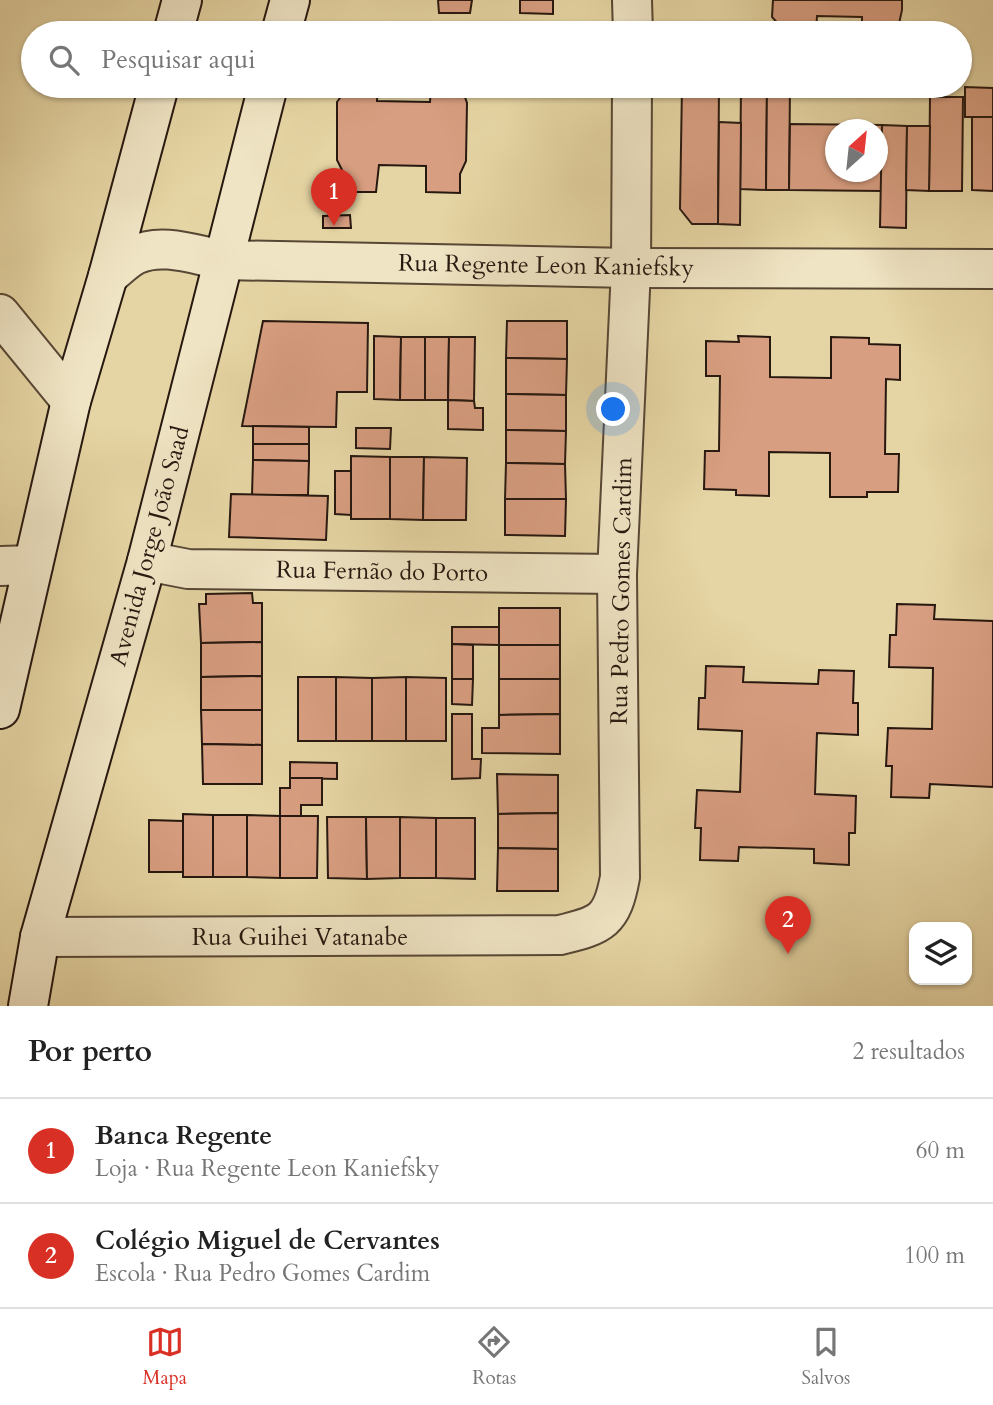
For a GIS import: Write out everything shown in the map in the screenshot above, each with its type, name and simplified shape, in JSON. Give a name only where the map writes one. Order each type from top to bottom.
[{"type":"street","points":[[176,21],[182,0]]},
{"type":"street","points":[[284,21],[289,0]]},
{"type":"street","points":[[632,0],[633,21]]},
{"type":"street","points":[[0,709],[16,566],[71,401],[156,98]]},
{"type":"street","name":"Avenida Jorge João Saad","points":[[28,1006],[40,937],[147,561],[265,98]]},
{"type":"street","name":"Rua Pedro Gomes Cardim","points":[[560,935],[591,928],[606,916],[616,902],[620,877],[617,574],[631,268],[632,98]]},
{"type":"street","name":"Rua Regente Leon Kaniefsky","points":[[108,276],[131,257],[157,249],[223,260],[631,268],[993,269]]},
{"type":"street","points":[[0,314],[71,401]]},
{"type":"street","name":"Rua Fernão do Porto","points":[[147,561],[188,569],[617,574]]},
{"type":"street","name":"Rua Guihei Vatanabe","points":[[40,937],[560,935]]},
{"type":"building","points":[[438,0],[472,0],[470,13],[439,13]]},
{"type":"building","points":[[520,0],[553,0],[553,14],[520,13]]},
{"type":"building","points":[[773,0],[902,0],[900,21],[862,21],[862,17],[817,16],[817,21],[776,21],[772,17]]},
{"type":"building","points":[[972,87],[993,88],[993,117],[965,117],[965,98],[972,98]]},
{"type":"building","points":[[340,98],[430,102],[430,98],[465,98],[466,161],[460,174],[460,193],[426,192],[426,166],[379,165],[376,192],[345,192],[344,174],[337,160],[337,102]]},
{"type":"building","points":[[682,98],[719,98],[718,224],[692,224],[680,209]]},
{"type":"building","points":[[741,98],[767,98],[766,190],[740,189]]},
{"type":"building","points":[[767,98],[790,98],[789,190],[766,190]]},
{"type":"building","points":[[930,98],[963,98],[962,191],[929,191]]},
{"type":"building","points":[[972,117],[993,117],[993,191],[972,190]]},
{"type":"building","points":[[719,122],[741,123],[740,225],[718,224]]},
{"type":"building","points":[[790,124],[825,124],[825,182],[881,182],[881,191],[789,190]]},
{"type":"building","points":[[888,125],[907,126],[906,228],[880,227],[881,182],[888,182]]},
{"type":"building","points":[[907,126],[930,126],[929,191],[906,190]]},
{"type":"building","points":[[350,215],[351,228],[323,228],[323,216]]},
{"type":"building","points":[[263,321],[368,323],[367,392],[337,392],[336,427],[242,426]]},
{"type":"building","points":[[507,321],[567,321],[567,359],[506,358]]},
{"type":"building","points":[[374,336],[401,337],[400,400],[374,399]]},
{"type":"building","points":[[738,336],[770,337],[770,377],[831,378],[831,337],[869,338],[869,344],[900,345],[900,380],[886,379],[885,454],[899,454],[898,492],[867,492],[867,497],[830,497],[830,453],[769,452],[769,496],[736,495],[736,490],[704,489],[705,451],[719,451],[720,376],[706,376],[706,341],[739,342]]},
{"type":"building","points":[[401,337],[425,337],[425,400],[400,400]]},
{"type":"building","points":[[425,337],[449,337],[448,400],[425,400]]},
{"type":"building","points":[[449,337],[475,337],[474,401],[448,400]]},
{"type":"building","points":[[506,358],[567,359],[566,395],[506,394]]},
{"type":"building","points":[[506,394],[566,395],[566,431],[506,430]]},
{"type":"building","points":[[448,400],[474,401],[475,408],[483,408],[483,430],[448,429]]},
{"type":"building","points":[[253,426],[309,427],[309,444],[253,444]]},
{"type":"building","points":[[356,428],[391,428],[390,449],[356,448]]},
{"type":"building","points":[[506,430],[566,431],[565,464],[506,463]]},
{"type":"building","points":[[253,444],[309,444],[309,461],[253,460]]},
{"type":"building","points":[[351,456],[390,457],[390,519],[351,519]]},
{"type":"building","points":[[390,457],[424,457],[423,520],[390,519]]},
{"type":"building","points":[[424,457],[467,458],[466,520],[423,520]]},
{"type":"building","points":[[253,460],[309,461],[308,495],[252,495]]},
{"type":"building","points":[[506,463],[565,464],[566,499],[505,499]]},
{"type":"building","points":[[335,471],[351,471],[351,515],[335,514]]},
{"type":"building","points":[[231,494],[328,496],[326,540],[229,537]]},
{"type":"building","points":[[505,499],[566,499],[565,536],[505,535]]},
{"type":"building","points":[[252,593],[253,603],[262,603],[262,642],[201,643],[199,604],[206,604],[206,594]]},
{"type":"building","points":[[897,604],[935,605],[934,619],[993,621],[993,787],[930,784],[929,798],[891,797],[892,766],[886,766],[888,728],[932,729],[933,668],[889,667],[890,635],[896,635]]},
{"type":"building","points":[[499,608],[560,608],[560,645],[499,645]]},
{"type":"building","points":[[452,627],[499,627],[499,645],[452,644]]},
{"type":"building","points":[[262,642],[262,676],[201,677],[201,643]]},
{"type":"building","points":[[452,644],[473,645],[473,679],[452,679]]},
{"type":"building","points":[[499,645],[560,645],[560,679],[499,679]]},
{"type":"building","points":[[706,666],[744,667],[743,682],[818,684],[819,670],[854,671],[853,703],[858,703],[858,735],[817,733],[815,794],[856,796],[855,833],[849,833],[849,865],[814,863],[814,849],[739,847],[738,861],[700,860],[701,828],[695,828],[697,790],[740,792],[742,731],[698,729],[699,698],[705,698]]},
{"type":"building","points":[[262,676],[262,710],[201,710],[201,677]]},
{"type":"building","points":[[298,677],[336,677],[336,741],[298,741]]},
{"type":"building","points":[[336,677],[372,678],[372,741],[336,741]]},
{"type":"building","points":[[406,677],[446,678],[446,741],[406,741]]},
{"type":"building","points":[[406,677],[406,741],[372,741],[372,678]]},
{"type":"building","points":[[452,679],[473,679],[472,705],[452,704]]},
{"type":"building","points":[[499,679],[560,679],[560,714],[499,715]]},
{"type":"building","points":[[201,710],[262,710],[262,745],[202,744]]},
{"type":"building","points":[[452,714],[472,714],[472,759],[481,759],[480,778],[452,779]]},
{"type":"building","points":[[560,714],[560,754],[482,753],[482,728],[499,728],[499,715]]},
{"type":"building","points":[[202,744],[262,745],[262,784],[203,784]]},
{"type":"building","points":[[290,762],[337,763],[337,779],[290,778]]},
{"type":"building","points":[[497,774],[558,775],[558,813],[498,814]]},
{"type":"building","points":[[290,778],[322,778],[322,805],[301,805],[301,816],[280,816],[280,788],[290,788]]},
{"type":"building","points":[[558,813],[558,849],[498,848],[498,814]]},
{"type":"building","points":[[183,814],[213,815],[213,877],[183,877]]},
{"type":"building","points":[[213,815],[247,815],[247,877],[213,877]]},
{"type":"building","points":[[247,815],[280,816],[280,878],[247,877]]},
{"type":"building","points":[[280,816],[318,816],[317,878],[280,878]]},
{"type":"building","points":[[327,817],[366,817],[367,879],[328,878]]},
{"type":"building","points":[[366,817],[400,817],[400,878],[367,879]]},
{"type":"building","points":[[400,817],[436,818],[436,878],[400,878]]},
{"type":"building","points":[[436,818],[475,818],[475,879],[436,878]]},
{"type":"building","points":[[149,820],[183,821],[183,872],[149,872]]},
{"type":"building","points":[[498,848],[558,849],[558,891],[497,891]]},
{"type":"place","name":"Banca Regente","points":[[334,226]]},
{"type":"place","name":"Colégio Miguel de Cervantes","points":[[788,954]]}]
